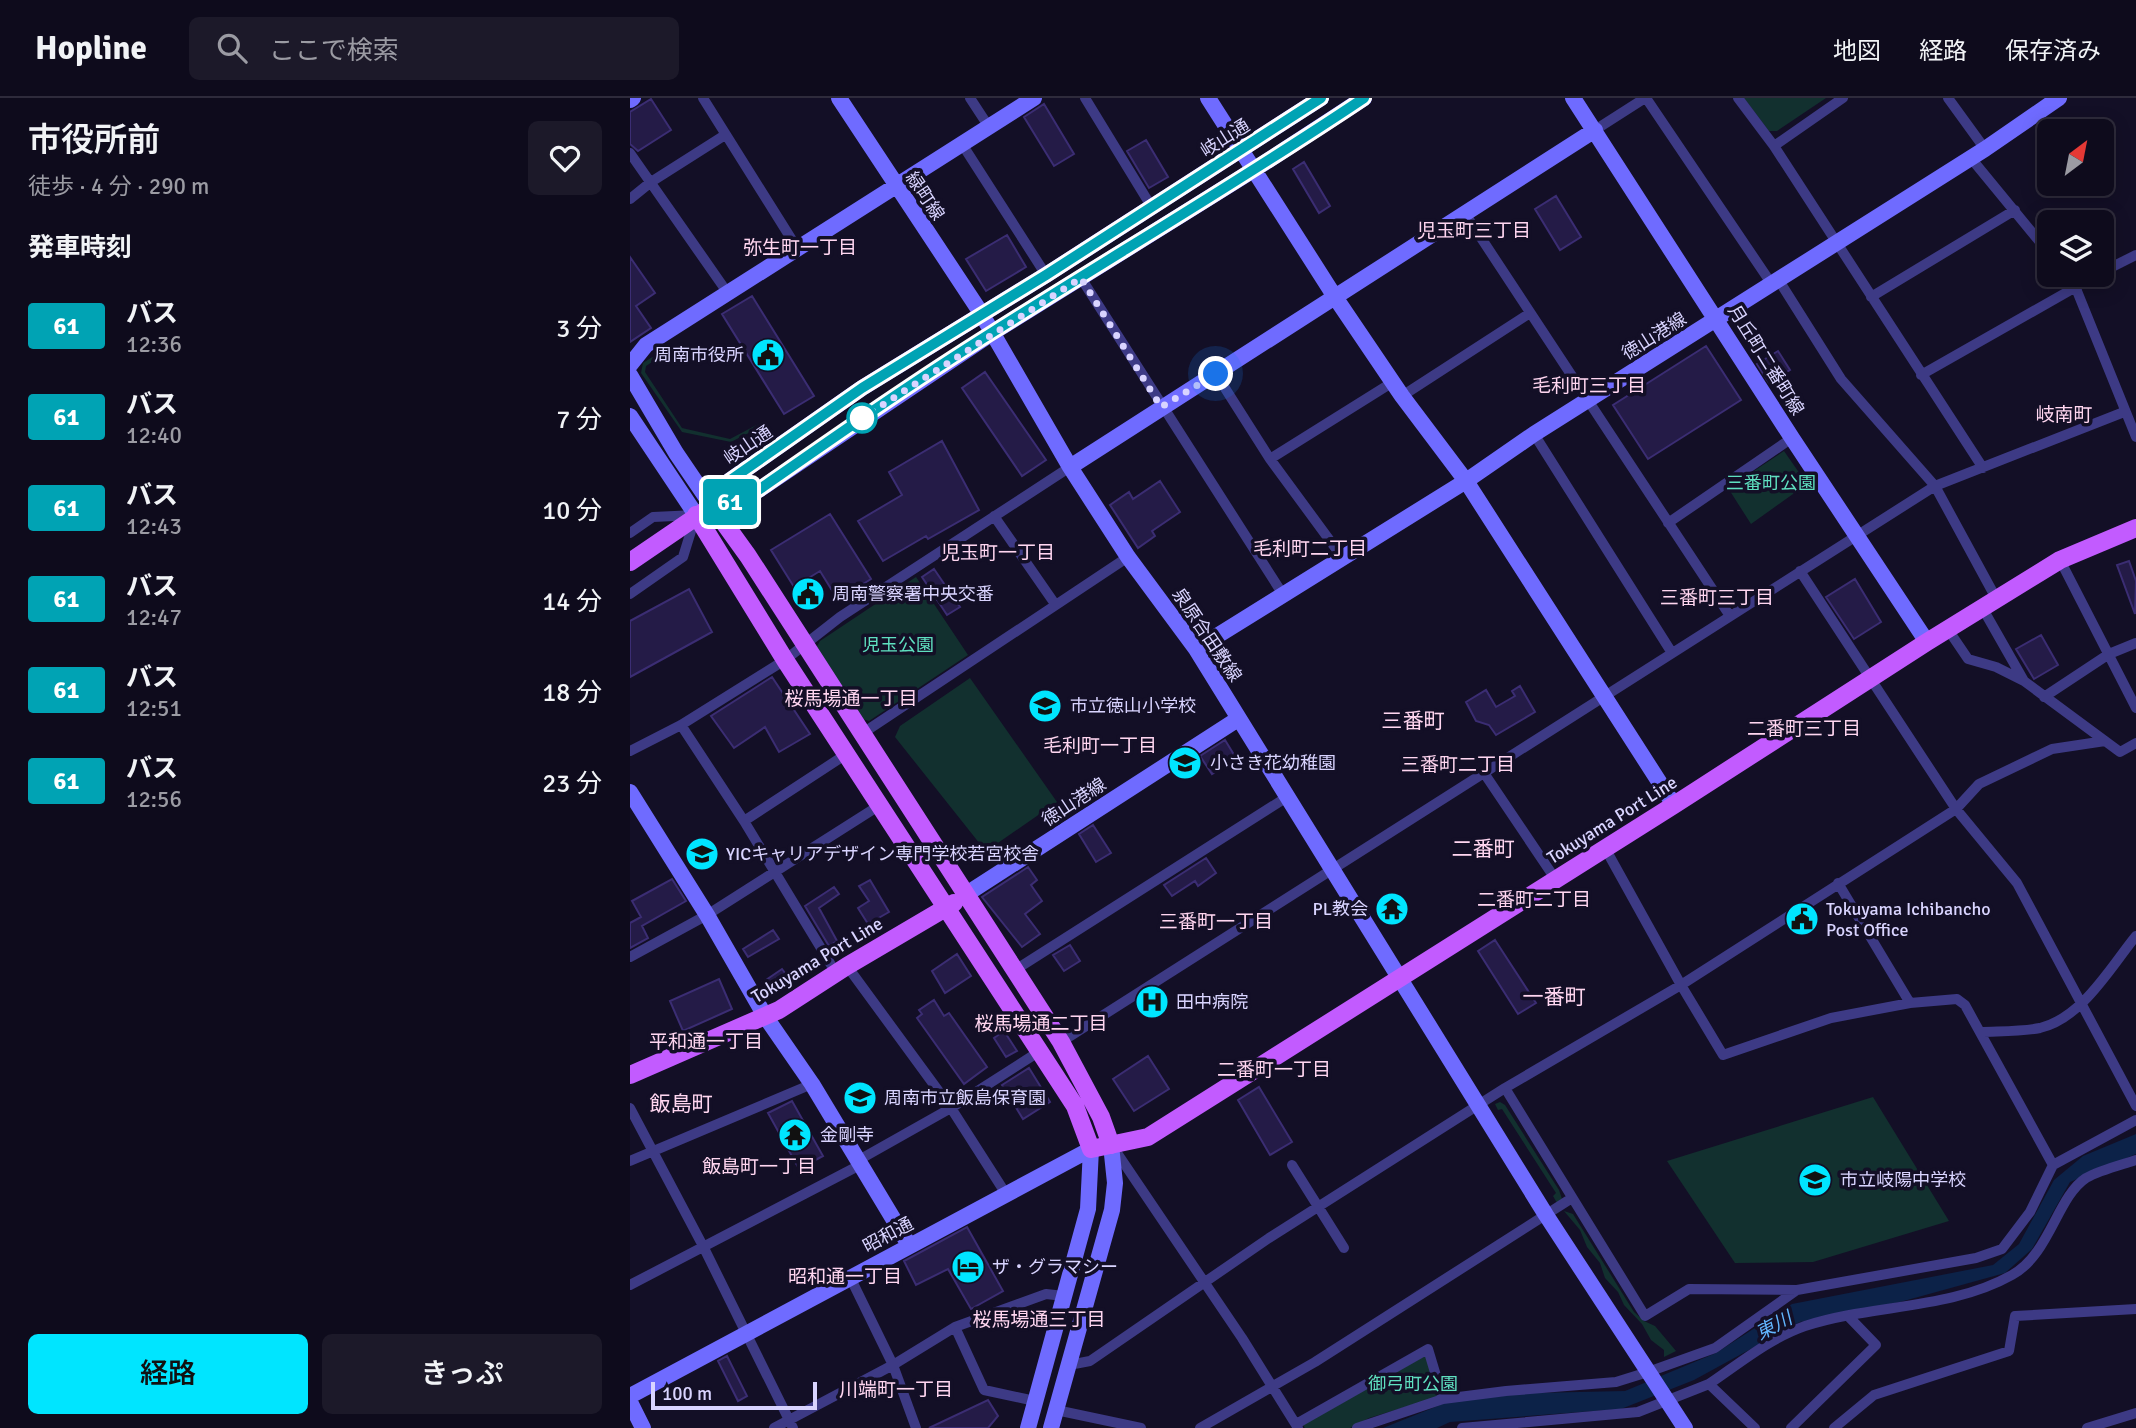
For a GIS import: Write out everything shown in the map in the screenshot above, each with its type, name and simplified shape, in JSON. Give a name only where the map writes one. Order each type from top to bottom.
[{"type":"main road","points":[[630,562],[712,506],[806,645],[1061,1042],[1101,1117],[1111,1145]]},
{"type":"main road","points":[[696,515],[785,660],[848,753],[1075,1106],[1091,1149]]},
{"type":"main road","name":"Tokuyama Port Line","points":[[1091,1149],[1148,1137],[1927,642],[2060,561],[2136,528]]},
{"type":"main road","name":"Tokuyama Port Line","points":[[630,1075],[765,1016],[946,909],[965,895]]},
{"type":"street","points":[[703,98],[797,248]]},
{"type":"street","name":"緑町線","points":[[839,98],[895,187],[981,313]]},
{"type":"street","points":[[970,98],[989,127]]},
{"type":"street","points":[[630,365],[646,345],[1034,98]]},
{"type":"street","points":[[1085,98],[1151,206]]},
{"type":"street","points":[[1208,98],[1335,297],[1402,396],[1466,481],[1674,805]]},
{"type":"street","name":"岐山通","points":[[712,506],[729,481],[862,388],[1046,275],[1321,98]]},
{"type":"street","points":[[630,375],[676,453],[712,506],[743,499],[891,398],[1364,98]]},
{"type":"street","name":"月丘町二番町線","points":[[1573,98],[1718,319],[1792,439],[1927,642]]},
{"type":"street","points":[[630,751],[681,726],[785,660],[840,617],[994,516],[1645,98],[1841,379],[1936,486],[2024,681]]},
{"type":"street","points":[[1738,98],[1774,146],[1983,468]]},
{"type":"street","points":[[1774,146],[1842,98]]},
{"type":"street","points":[[1948,98],[2014,210],[2037,238]]},
{"type":"street","name":"徳山港線","points":[[1196,649],[1282,593],[1466,481],[1534,434],[1978,153],[2059,98]]},
{"type":"street","points":[[630,199],[650,182],[725,135]]},
{"type":"street","points":[[962,144],[1046,275]]},
{"type":"street","points":[[630,153],[727,292]]},
{"type":"street","points":[[1871,297],[2014,210]]},
{"type":"street","points":[[1466,215],[1730,616]]},
{"type":"street","points":[[2114,266],[2136,255]]},
{"type":"street","points":[[1081,278],[1282,593]]},
{"type":"street","points":[[1921,374],[2073,287]]},
{"type":"street","points":[[2075,287],[2136,436]]},
{"type":"street","name":"泉原合田敷線","points":[[981,313],[1070,467],[1128,557],[1196,649],[1331,871],[1402,978],[1546,1215],[1685,1428]]},
{"type":"street","points":[[1402,396],[1530,313]]},
{"type":"street","points":[[1216,374],[1270,458],[1342,557]]},
{"type":"street","points":[[1270,458],[1393,382]]},
{"type":"street","points":[[1061,1042],[1936,486],[2124,412]]},
{"type":"street","points":[[630,416],[696,515]]},
{"type":"street","points":[[1534,434],[1672,653]]},
{"type":"street","points":[[1668,523],[1792,439]]},
{"type":"street","points":[[630,533],[653,517],[696,515]]},
{"type":"street","points":[[630,594],[683,557],[696,515]]},
{"type":"street","points":[[994,516],[1055,604]]},
{"type":"street","points":[[863,733],[1128,557]]},
{"type":"street","points":[[2060,561],[2136,708]]},
{"type":"street","points":[[1800,571],[1956,809],[2017,883],[2136,1106]]},
{"type":"street","points":[[1949,631],[1968,659],[1996,667],[2024,681],[2120,752],[2136,743]]},
{"type":"street","points":[[2044,697],[2109,654],[2136,643]]},
{"type":"street","name":"徳山港線","points":[[965,895],[1238,719]]},
{"type":"street","points":[[681,726],[841,970],[951,1108],[1006,1194]]},
{"type":"street","points":[[1069,1365],[1090,1361],[1204,1281],[1504,1088],[1681,985],[1956,809],[1979,784],[2052,749],[2105,741]]},
{"type":"street","points":[[744,821],[848,753]]},
{"type":"street","points":[[1484,773],[1556,880]]},
{"type":"street","points":[[630,792],[707,915],[765,1016],[812,1084],[909,1245]]},
{"type":"street","points":[[1015,970],[1287,797]]},
{"type":"street","points":[[630,957],[707,915],[880,805]]},
{"type":"street","points":[[1605,848],[1723,1055],[1831,1018],[1910,1003],[1957,999],[1965,1005],[2053,1165]]},
{"type":"street","points":[[1838,883],[1910,1003]]},
{"type":"street","points":[[1980,1032],[2040,1028],[2060,1019],[2081,1004],[2136,936]]},
{"type":"street","points":[[630,1285],[859,1163],[1040,1051]]},
{"type":"street","points":[[630,1161],[812,1084]]},
{"type":"street","points":[[1504,1088],[1645,1316],[1689,1289],[1797,1290],[1976,1258],[2002,1249],[2030,1212],[2053,1165],[2136,1120]]},
{"type":"street","points":[[630,1108],[703,1246],[791,1424]]},
{"type":"street","points":[[1111,1145],[1204,1281],[1297,1426],[1427,1349],[1443,1399]]},
{"type":"street","points":[[1051,1428],[1112,1210],[1115,1183],[1111,1145]]},
{"type":"street","points":[[1028,1428],[1087,1209],[1091,1149]]},
{"type":"street","name":"昭和通","points":[[630,1396],[1091,1149]]},
{"type":"street","points":[[1462,1428],[1638,1412],[1709,1384],[1756,1351],[1806,1326],[1972,1291],[2015,1274],[2036,1255],[2073,1192],[2085,1179],[2136,1160]]},
{"type":"street","points":[[1292,1165],[1345,1248]]},
{"type":"street","points":[[1199,1428],[1272,1386],[1572,1198]]},
{"type":"street","points":[[850,1277],[893,1365],[916,1428]]},
{"type":"street","points":[[1357,1428],[1443,1399],[1616,1382],[1648,1373],[1714,1348],[1797,1290]]},
{"type":"street","points":[[774,1428],[791,1424],[954,1327],[1046,1294],[1064,1296]]},
{"type":"street","points":[[1834,1428],[1874,1395],[2009,1351],[2015,1316],[2136,1309]]},
{"type":"street","points":[[1791,1428],[1876,1345],[1849,1317]]},
{"type":"street","points":[[954,1327],[984,1390],[1035,1401]]},
{"type":"street","points":[[1709,1384],[1755,1428]]},
{"type":"street","points":[[630,1402],[643,1428]]},
{"type":"street","points":[[1056,1410],[1141,1428]]},
{"type":"street","points":[[2087,1428],[2136,1413]]},
{"type":"green space","points":[[1744,98],[1826,98],[1777,131],[1769,131]]},
{"type":"green space","points":[[654,356],[655,360],[646,366],[645,372],[682,428],[730,439],[764,421],[764,425],[731,442],[682,432],[641,373],[643,363]]},
{"type":"green space","name":"三番町公園","points":[[1784,451],[1807,484],[1751,524],[1728,488]]},
{"type":"green space","name":"児玉公園","points":[[916,577],[968,655],[869,721],[859,718],[816,648],[820,641]]},
{"type":"green space","points":[[970,678],[1057,802],[995,845],[980,844],[895,737],[900,726]]},
{"type":"green space","points":[[1873,1097],[1949,1221],[1813,1262],[1735,1263],[1667,1161]]},
{"type":"green space","points":[[1500,1102],[1505,1105],[1559,1190],[1562,1199],[1557,1203],[1553,1196],[1556,1193],[1502,1109],[1498,1110],[1495,1104]]},
{"type":"green space","points":[[1564,1211],[1573,1214],[1634,1312],[1655,1326],[1676,1351],[1664,1357],[1664,1350],[1651,1340],[1642,1324],[1624,1305],[1618,1292],[1605,1278],[1600,1263],[1587,1247],[1580,1230]]},
{"type":"green space","name":"御弓町公園","points":[[1426,1355],[1438,1397],[1369,1418],[1350,1428],[1305,1428],[1303,1425]]},
{"type":"water","name":"東川","points":[[2136,1134],[2136,1154],[2070,1182],[2032,1249],[2005,1273],[1900,1302],[1800,1322],[1694,1380],[1621,1409],[1450,1422],[1437,1428],[1383,1428],[1450,1401],[1533,1393],[1625,1391],[1716,1353],[1792,1304],[1993,1265],[2019,1244],[2054,1180],[2083,1156]]},
{"type":"building","points":[[651,99],[671,130],[638,151],[630,144],[630,112]]},
{"type":"building","points":[[1044,104],[1074,154],[1054,166],[1024,117]]},
{"type":"building","points":[[1146,140],[1168,177],[1149,188],[1127,151]]},
{"type":"building","points":[[1304,162],[1330,206],[1319,213],[1293,169]]},
{"type":"building","points":[[1556,196],[1581,237],[1560,250],[1535,209]]},
{"type":"building","points":[[1007,235],[1026,267],[986,291],[966,259]]},
{"type":"building","points":[[630,257],[655,293],[636,306],[651,328],[630,342]]},
{"type":"building","name":"周南市役所","points":[[752,296],[814,396],[784,414],[722,314]]},
{"type":"building","points":[[1706,346],[1741,400],[1648,459],[1613,405]]},
{"type":"building","points":[[1778,351],[1790,370],[1769,383],[1757,364]]},
{"type":"building","points":[[985,372],[1046,460],[1022,476],[962,388]]},
{"type":"building","points":[[942,441],[979,510],[883,561],[858,521],[902,495],[889,472]]},
{"type":"building","points":[[1160,481],[1180,512],[1152,531],[1155,536],[1138,548],[1110,505],[1129,492],[1133,499]]},
{"type":"building","points":[[830,514],[871,579],[838,600],[820,571],[794,587],[771,550]]},
{"type":"building","points":[[2129,561],[2136,581],[2135,614],[2117,565]]},
{"type":"building","points":[[934,569],[960,607],[947,615],[922,577]]},
{"type":"building","points":[[1855,579],[1881,622],[1854,639],[1826,597]]},
{"type":"building","points":[[689,589],[712,632],[630,677],[630,621]]},
{"type":"building","points":[[2041,635],[2058,665],[2034,679],[2016,649]]},
{"type":"building","points":[[772,677],[810,734],[779,752],[765,727],[734,748],[711,716]]},
{"type":"building","points":[[1520,686],[1535,712],[1496,735],[1489,725],[1476,721],[1466,702],[1486,690],[1496,707],[1515,696],[1512,691]]},
{"type":"building","points":[[1225,740],[1236,758],[1212,774],[1200,756]]},
{"type":"building","points":[[1093,825],[1111,853],[1096,862],[1079,834]]},
{"type":"building","points":[[1206,858],[1216,873],[1198,886],[1195,881],[1172,896],[1164,885]]},
{"type":"building","points":[[1028,867],[1037,880],[1031,885],[1042,901],[1025,914],[1040,934],[1022,947],[982,897]]},
{"type":"building","points":[[672,879],[686,901],[642,926],[648,938],[630,948],[630,923],[641,917],[632,901]]},
{"type":"building","points":[[870,880],[889,912],[868,924],[858,908],[869,901],[859,886]]},
{"type":"building","points":[[834,887],[839,894],[819,908],[837,941],[829,946],[805,906]]},
{"type":"building","points":[[773,930],[779,939],[748,957],[743,949]]},
{"type":"building","points":[[1495,940],[1536,1003],[1518,1014],[1478,951]]},
{"type":"building","points":[[1070,945],[1080,961],[1064,971],[1053,955]]},
{"type":"building","points":[[957,954],[971,976],[945,993],[932,971]]},
{"type":"building","points":[[782,969],[788,977],[769,990],[763,982]]},
{"type":"building","points":[[719,979],[732,1009],[683,1031],[670,1001]]},
{"type":"building","points":[[934,1000],[944,1016],[949,1013],[987,1067],[964,1084],[917,1018],[922,1014],[919,1010]]},
{"type":"building","points":[[1004,1031],[1017,1051],[1006,1057],[994,1038]]},
{"type":"building","points":[[1148,1056],[1169,1089],[1134,1111],[1113,1079]]},
{"type":"building","points":[[1029,1068],[1050,1102],[1023,1119],[1002,1085]]},
{"type":"building","points":[[1259,1087],[1292,1142],[1270,1155],[1238,1100]]},
{"type":"building","name":"金剛寺","points":[[792,1101],[823,1156],[799,1169],[768,1113]]},
{"type":"building","name":"ザ・グラマシー","points":[[967,1227],[1003,1291],[971,1309],[948,1269],[916,1285],[904,1261]]},
{"type":"building","points":[[727,1356],[747,1396],[738,1401],[718,1361]]},
{"type":"building","points":[[988,1400],[998,1416],[988,1428],[929,1428]]},
{"type":"bus line","name":"61","points":[[1321,98],[1046,275],[862,388],[729,481],[712,506],[743,499],[760,489],[891,398],[1364,98]]},
{"type":"place","name":"周南市役所","points":[[768,355]]},
{"type":"place","name":"周南警察署中央交番","points":[[808,594]]},
{"type":"place","name":"市立徳山小学校","points":[[1045,706]]},
{"type":"place","name":"小さき花幼稚園","points":[[1185,763]]},
{"type":"place","name":"YICキャリアデザイン専門学校若宮校舎","points":[[702,854]]},
{"type":"place","name":"PL教会","points":[[1392,909]]},
{"type":"place","name":"Tokuyama Ichibancho Post Office","points":[[1802,919]]},
{"type":"place","name":"田中病院","points":[[1152,1002]]},
{"type":"place","name":"周南市立飯島保育園","points":[[860,1098]]},
{"type":"place","name":"金剛寺","points":[[795,1135]]},
{"type":"place","name":"市立岐陽中学校","points":[[1815,1180]]},
{"type":"place","name":"ザ・グラマシー","points":[[968,1267]]},
{"type":"district","name":"児玉町三丁目","points":[[1474,231]]},
{"type":"district","name":"弥生町一丁目","points":[[800,248]]},
{"type":"district","name":"毛利町三丁目","points":[[1589,386]]},
{"type":"district","name":"岐南町","points":[[2064,415]]},
{"type":"district","name":"毛利町二丁目","points":[[1310,549]]},
{"type":"district","name":"児玉町一丁目","points":[[998,553]]},
{"type":"district","name":"三番町三丁目","points":[[1717,598]]},
{"type":"district","name":"桜馬場通一丁目","points":[[851,699]]},
{"type":"district","name":"三番町","points":[[1413,721]]},
{"type":"district","name":"二番町三丁目","points":[[1804,729]]},
{"type":"district","name":"毛利町一丁目","points":[[1100,746]]},
{"type":"district","name":"三番町二丁目","points":[[1458,765]]},
{"type":"district","name":"二番町","points":[[1483,849]]},
{"type":"district","name":"二番町二丁目","points":[[1534,900]]},
{"type":"district","name":"三番町一丁目","points":[[1216,922]]},
{"type":"district","name":"一番町","points":[[1554,997]]},
{"type":"district","name":"桜馬場通二丁目","points":[[1041,1024]]},
{"type":"district","name":"平和通一丁目","points":[[706,1042]]},
{"type":"district","name":"二番町一丁目","points":[[1274,1070]]},
{"type":"district","name":"飯島町","points":[[681,1104]]},
{"type":"district","name":"飯島町一丁目","points":[[759,1167]]},
{"type":"district","name":"昭和通一丁目","points":[[845,1277]]},
{"type":"district","name":"桜馬場通三丁目","points":[[1039,1320]]},
{"type":"district","name":"川端町一丁目","points":[[896,1390]]},
{"type":"route","points":[[862,418],[1081,278],[1161,407],[1216,374]]}]
